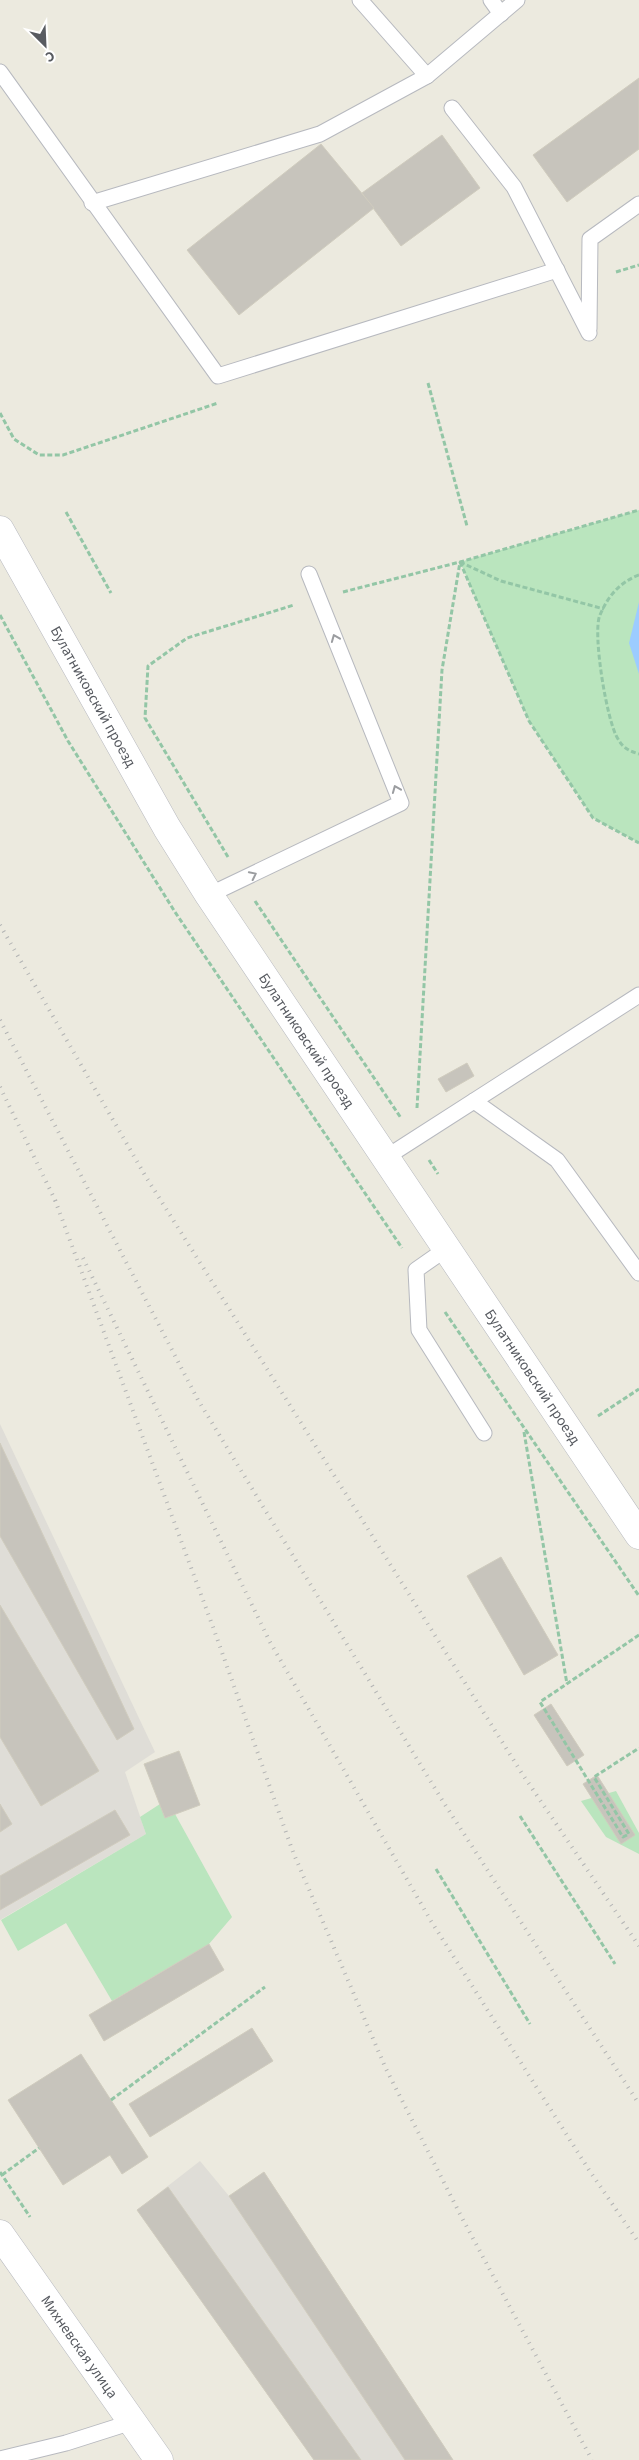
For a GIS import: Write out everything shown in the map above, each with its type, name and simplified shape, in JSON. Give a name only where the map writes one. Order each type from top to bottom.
[{"type":"street","name":"Булатниковский проезд","points":[[0,530],[167,828],[209,895],[639,1535]]},
{"type":"street","name":"Михневская улица","points":[[0,2234],[159,2460]]},
{"type":"lane","points":[[360,0],[427,76]]},
{"type":"lane","points":[[490,0],[501,14]]},
{"type":"lane","points":[[92,203],[320,134],[427,76],[517,0]]},
{"type":"lane","points":[[0,72],[92,203],[218,376],[557,270]]},
{"type":"lane","points":[[452,108],[514,187],[588,333],[590,239],[639,204]]},
{"type":"lane","points":[[209,895],[402,803],[309,574]]},
{"type":"lane","points":[[386,1158],[639,995]]},
{"type":"lane","points":[[474,1101],[556,1160],[639,1273]]},
{"type":"lane","points":[[446,1249],[416,1270],[419,1330],[484,1433]]},
{"type":"lane","points":[[0,2459],[66,2443],[132,2422]]},
{"type":"path","points":[[428,383],[467,526]]},
{"type":"path","points":[[0,413],[14,439],[39,455]]},
{"type":"path","points":[[339,593],[460,562],[639,510]]},
{"type":"path","points":[[66,512],[111,593]]},
{"type":"path","points":[[460,562],[501,581],[604,609]]},
{"type":"path","points":[[460,562],[529,721],[593,818],[639,843]]},
{"type":"path","points":[[415,1139],[442,670],[460,562]]},
{"type":"path","points":[[639,575],[615,589],[599,615],[598,654],[603,688],[616,738],[625,749],[639,754]]},
{"type":"path","points":[[301,603],[187,638],[148,666],[145,718],[242,880],[415,1139]]},
{"type":"path","points":[[0,615],[68,741],[175,912],[416,1270]]},
{"type":"path","points":[[443,1310],[639,1596]]},
{"type":"path","points":[[597,1416],[639,1389]]},
{"type":"path","points":[[524,1429],[567,1684]]},
{"type":"path","points":[[639,1635],[540,1702],[623,1837],[629,1834],[594,1777],[639,1748]]},
{"type":"path","points":[[520,1816],[615,1964]]},
{"type":"path","points":[[436,1868],[530,2024]]},
{"type":"path","points":[[111,2100],[265,1987]]},
{"type":"path","points":[[0,2172],[2,2175],[39,2148]]},
{"type":"shaded area","points":[[0,1424],[155,1752],[125,1772],[146,1834],[0,1920]]},
{"type":"shaded area","points":[[200,2161],[229,2196],[264,2172],[453,2460],[314,2460],[137,2210]]},
{"type":"green space","points":[[639,510],[639,843],[593,818],[529,721],[460,562]]},
{"type":"green space","points":[[616,1791],[639,1833],[639,1854],[606,1837],[581,1801]]},
{"type":"green space","points":[[160,1804],[165,1818],[175,1814],[232,1917],[209,1944],[112,2001],[66,1923],[18,1951],[1,1920],[146,1834],[140,1817]]},
{"type":"water","points":[[639,602],[639,674],[629,643]]},
{"type":"building","points":[[639,78],[639,149],[567,202],[533,155]]},
{"type":"building","points":[[442,135],[480,188],[401,246],[362,193]]},
{"type":"building","points":[[321,144],[374,208],[239,315],[187,250]]},
{"type":"building","points":[[467,1063],[474,1076],[446,1092],[438,1079]]},
{"type":"building","points":[[0,1443],[134,1729],[117,1740],[0,1536]]},
{"type":"building","points":[[501,1557],[558,1655],[524,1675],[467,1576]]},
{"type":"building","points":[[0,1605],[99,1771],[41,1806],[0,1737]]},
{"type":"building","points":[[551,1704],[584,1755],[567,1766],[534,1715]]},
{"type":"building","points":[[179,1751],[200,1805],[165,1818],[144,1764]]},
{"type":"building","points":[[597,1775],[635,1835],[621,1844],[583,1784]]},
{"type":"building","points":[[0,1804],[12,1824],[0,1832]]},
{"type":"building","points":[[115,1810],[130,1835],[0,1910],[0,1876]]},
{"type":"building","points":[[209,1944],[224,1970],[104,2041],[89,2015]]},
{"type":"building","points":[[252,2028],[273,2061],[150,2137],[129,2104]]},
{"type":"building","points":[[81,2054],[148,2157],[122,2174],[110,2155],[63,2185],[8,2100]]},
{"type":"building","points":[[264,2172],[453,2460],[405,2460],[229,2196]]},
{"type":"building","points":[[168,2187],[361,2460],[314,2460],[137,2210]]},
{"type":"railway","points":[[0,925],[146,1177],[523,1775],[639,1946]]},
{"type":"railway","points":[[0,1020],[198,1400],[442,1800],[639,2104]]},
{"type":"railway","points":[[0,1087],[58,1206]]},
{"type":"railway","points":[[55,1200],[213,1627],[293,1852],[386,2069],[461,2216],[592,2460]]},
{"type":"railway","points":[[83,1258],[270,1642],[431,1921],[589,2170],[639,2243]]}]
